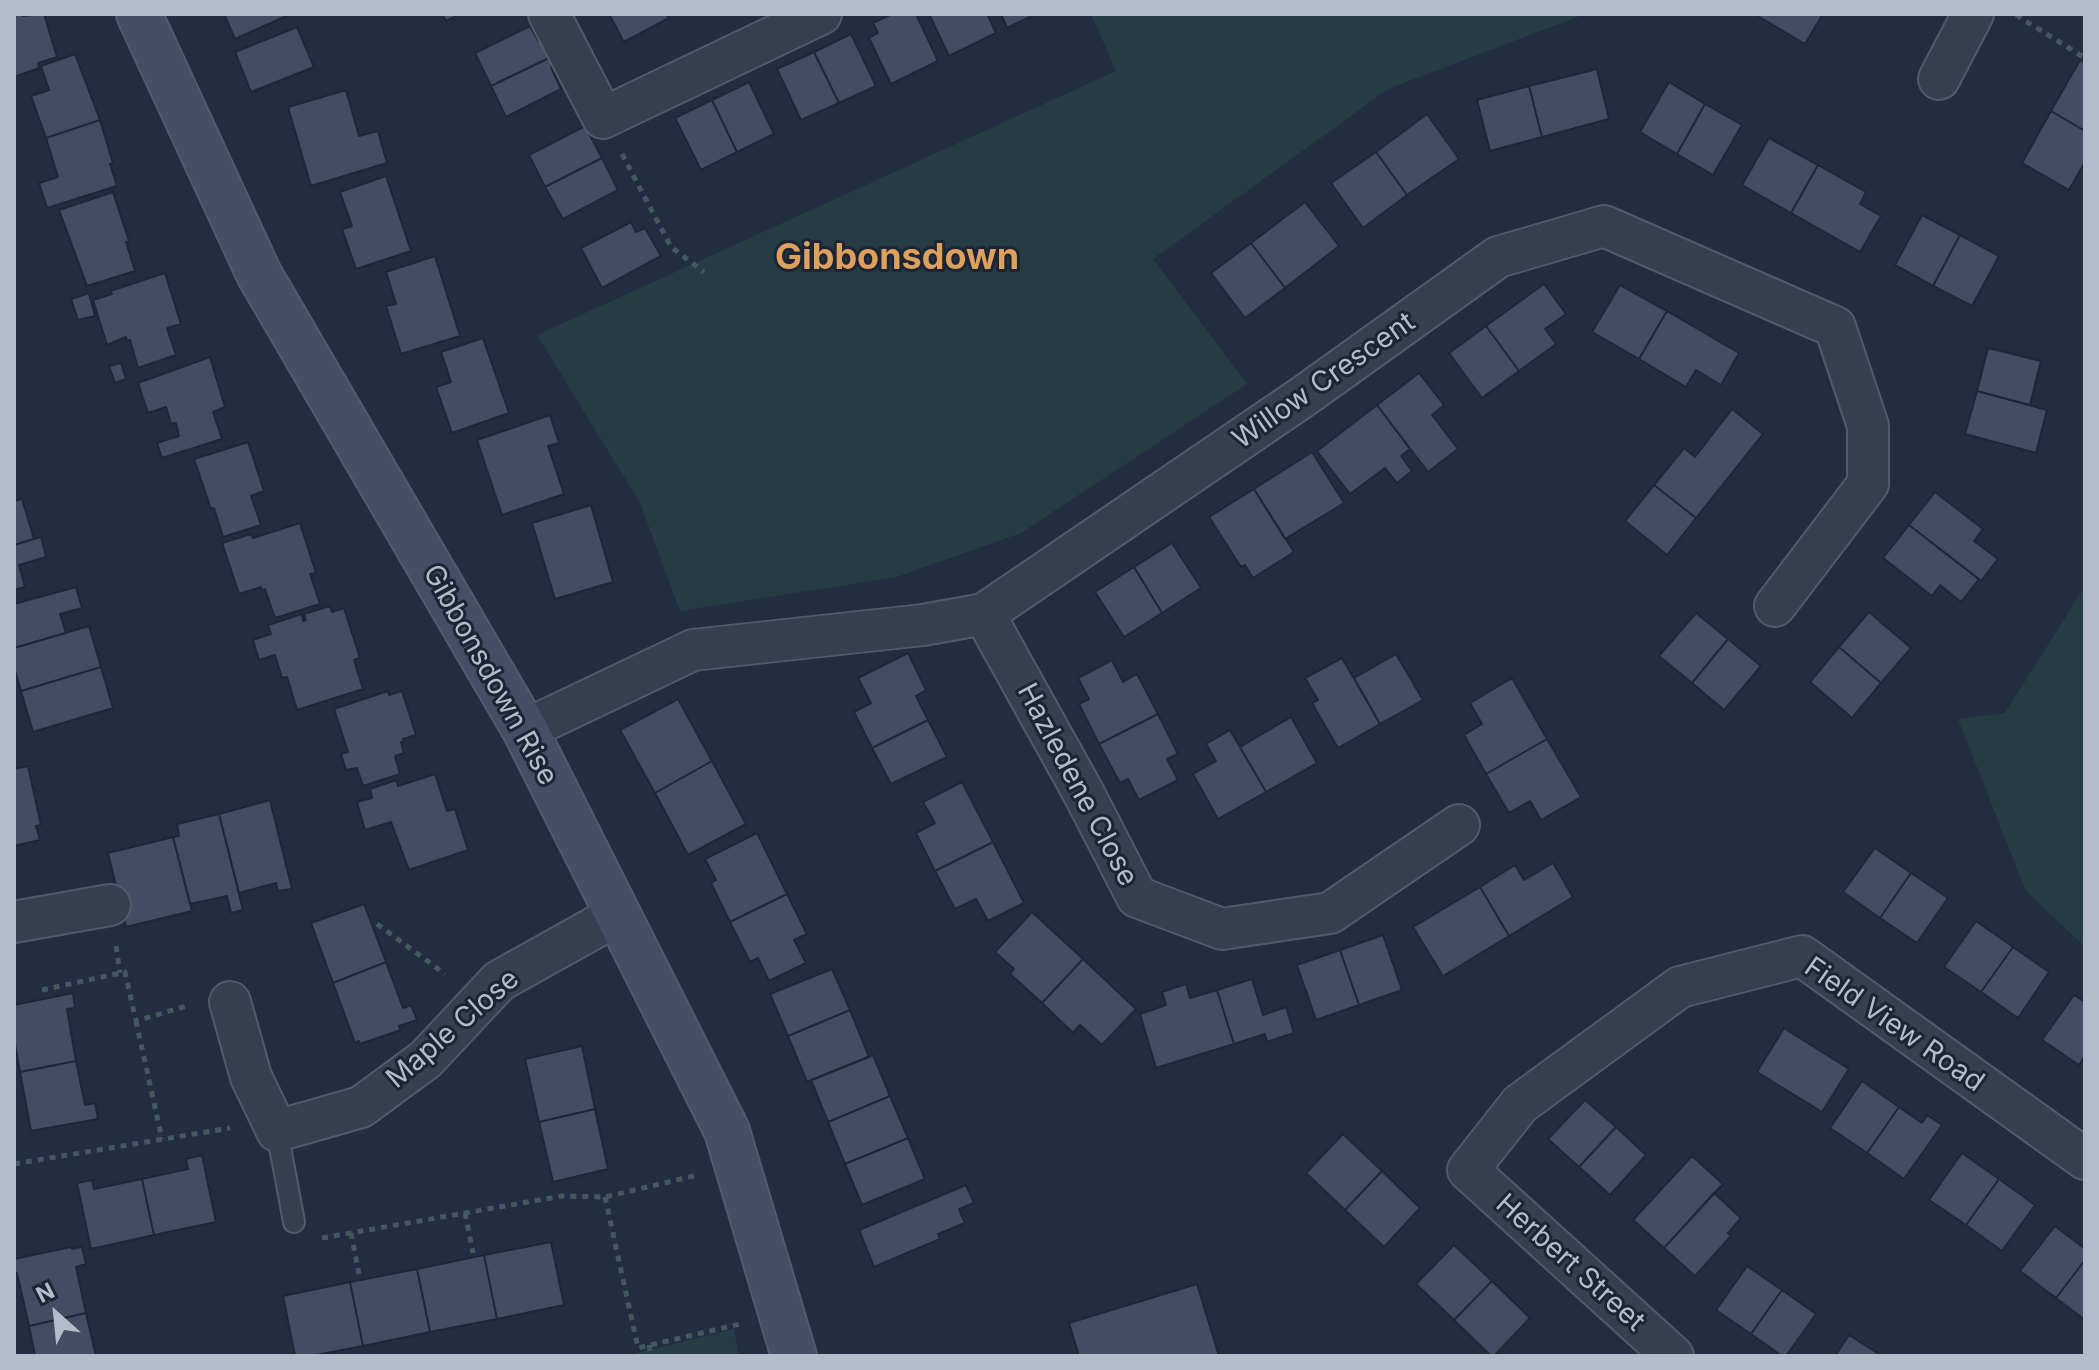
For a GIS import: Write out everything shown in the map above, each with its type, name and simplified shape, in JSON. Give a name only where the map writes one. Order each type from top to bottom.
[{"type":"street","name":"Gibbonsdown Rise","points":[[139,14],[259,274],[525,730],[727,1131],[794,1356]]},
{"type":"street","points":[[549,14],[603,118],[821,14]]},
{"type":"street","points":[[1939,79],[1973,14]]},
{"type":"street","name":"Willow Crescent","points":[[525,730],[693,650],[923,625],[984,614],[1291,405],[1498,257],[1604,226],[1835,327],[1868,426],[1868,484],[1775,606]]},
{"type":"street","name":"Hazledene Close","points":[[984,614],[1083,792],[1137,897],[1222,929],[1330,913],[1459,825]]},
{"type":"street","points":[[14,922],[110,905]]},
{"type":"street","name":"Maple Close","points":[[277,1131],[361,1107],[426,1059],[499,981],[619,914]]},
{"type":"street","name":"Field View Road","points":[[1468,1170],[1520,1104],[1680,987],[1802,956],[2085,1159]]},
{"type":"street","points":[[230,1002],[251,1077],[277,1131]]},
{"type":"street","name":"Herbert Street","points":[[1468,1170],[1673,1356]]},
{"type":"lane","points":[[277,1131],[294,1222]]},
{"type":"path","points":[[2015,14],[2085,58]]},
{"type":"path","points":[[603,118],[671,247],[704,272]]},
{"type":"path","points":[[377,924],[481,1001]]},
{"type":"path","points":[[42,990],[125,972],[162,1139]]},
{"type":"path","points":[[136,1021],[228,994],[230,1002]]},
{"type":"path","points":[[14,1164],[250,1125],[277,1131]]},
{"type":"path","points":[[294,1222],[309,1240],[562,1196],[605,1197],[737,1166]]},
{"type":"path","points":[[605,1197],[638,1348],[782,1315]]},
{"type":"path","points":[[465,1213],[473,1253]]},
{"type":"path","points":[[351,1233],[359,1274]]},
{"type":"path","points":[[649,1345],[651,1356]]},
{"type":"green space","points":[[1091,14],[1585,14],[1388,89],[1153,259],[1247,384],[1021,533],[897,577],[680,611],[640,503],[537,335],[1116,71]]},
{"type":"green space","points":[[2085,586],[2085,947],[2026,891],[1958,719],[2005,713]]},
{"type":"green space","points":[[734,1329],[739,1356],[624,1356]]},
{"type":"building","points":[[44,14],[57,57],[38,63],[39,68],[14,77],[14,16]]},
{"type":"building","points":[[224,14],[291,14],[235,39]]},
{"type":"building","points":[[442,14],[461,14],[446,21]]},
{"type":"building","points":[[609,14],[666,14],[669,18],[624,42]]},
{"type":"building","points":[[892,14],[916,14],[938,61],[891,84],[869,38],[878,33],[873,23]]},
{"type":"building","points":[[929,14],[987,14],[996,33],[949,56]]},
{"type":"building","points":[[1001,14],[1036,14],[1007,28]]},
{"type":"building","points":[[1759,14],[1823,14],[1805,44]]},
{"type":"building","points":[[530,26],[539,42],[543,40],[551,57],[491,86],[475,53]]},
{"type":"building","points":[[297,27],[314,67],[251,92],[235,52]]},
{"type":"building","points":[[851,34],[876,86],[839,103],[814,52]]},
{"type":"building","points":[[814,52],[839,103],[801,120],[777,69]]},
{"type":"building","points":[[75,54],[100,120],[46,138],[31,96],[49,90],[41,66]]},
{"type":"building","points":[[551,57],[556,66],[551,67],[561,89],[506,117],[491,86]]},
{"type":"building","points":[[2080,60],[2085,63],[2085,131],[2051,111]]},
{"type":"building","points":[[1597,69],[1609,119],[1542,137],[1529,86]]},
{"type":"building","points":[[749,82],[774,134],[737,152],[712,100]]},
{"type":"building","points":[[1669,82],[1705,104],[1677,154],[1640,132]]},
{"type":"building","points":[[1529,86],[1542,137],[1490,151],[1477,100]]},
{"type":"building","points":[[346,90],[359,136],[378,131],[387,163],[311,186],[288,107]]},
{"type":"building","points":[[712,100],[737,152],[701,170],[675,118]]},
{"type":"building","points":[[1705,104],[1742,125],[1713,175],[1677,154]]},
{"type":"building","points":[[2051,111],[2085,131],[2085,162],[2069,190],[2022,163]]},
{"type":"building","points":[[1427,114],[1459,159],[1407,195],[1376,152]]},
{"type":"building","points":[[100,120],[117,186],[47,208],[39,183],[58,177],[46,138]]},
{"type":"building","points":[[585,126],[602,158],[545,187],[529,155]]},
{"type":"building","points":[[1769,138],[1818,165],[1791,213],[1742,185]]},
{"type":"building","points":[[1376,152],[1407,195],[1363,228],[1331,183]]},
{"type":"building","points":[[602,158],[618,190],[563,219],[545,187]]},
{"type":"building","points":[[1818,165],[1866,192],[1860,204],[1881,216],[1860,252],[1791,213]]},
{"type":"building","points":[[386,176],[411,251],[356,269],[342,229],[352,226],[340,192]]},
{"type":"building","points":[[113,192],[135,271],[87,286],[59,210]]},
{"type":"building","points":[[1305,202],[1339,246],[1285,288],[1251,243]]},
{"type":"building","points":[[1922,215],[1960,235],[1933,286],[1895,265]]},
{"type":"building","points":[[631,222],[636,232],[645,228],[661,256],[602,288],[581,248]]},
{"type":"building","points":[[1960,235],[1999,256],[1972,306],[1933,286]]},
{"type":"building","points":[[1251,243],[1285,288],[1245,318],[1211,273]]},
{"type":"building","points":[[435,256],[460,336],[401,354],[386,306],[396,304],[386,272]]},
{"type":"building","points":[[165,273],[181,324],[167,328],[176,355],[138,368],[130,340],[127,341],[126,337],[107,345],[93,300],[112,294],[110,291]]},
{"type":"building","points":[[1544,284],[1566,314],[1545,329],[1556,344],[1519,371],[1486,326]]},
{"type":"building","points":[[1620,285],[1667,311],[1639,359],[1592,332]]},
{"type":"building","points":[[89,293],[95,316],[78,320],[71,299]]},
{"type":"building","points":[[1667,311],[1739,353],[1721,385],[1696,370],[1686,387],[1639,359]]},
{"type":"building","points":[[1486,326],[1519,371],[1482,398],[1449,353]]},
{"type":"building","points":[[483,338],[509,413],[452,433],[436,387],[451,382],[441,352]]},
{"type":"building","points":[[1988,348],[2041,361],[2030,405],[1977,391]]},
{"type":"building","points":[[210,357],[225,407],[213,412],[222,439],[162,458],[157,443],[179,436],[176,423],[171,424],[166,407],[148,413],[138,383]]},
{"type":"building","points":[[121,363],[126,379],[115,383],[109,366]]},
{"type":"building","points":[[1419,373],[1444,405],[1432,415],[1458,449],[1428,472],[1377,405]]},
{"type":"building","points":[[1977,391],[2047,410],[2036,453],[1965,434]]},
{"type":"building","points":[[1377,405],[1410,449],[1401,456],[1412,471],[1397,483],[1385,468],[1350,494],[1317,451]]},
{"type":"building","points":[[1732,409],[1763,434],[1696,518],[1654,485],[1684,448],[1695,457]]},
{"type":"building","points":[[550,415],[559,443],[548,446],[564,494],[502,515],[477,440]]},
{"type":"building","points":[[248,442],[264,491],[251,496],[261,525],[223,537],[194,459]]},
{"type":"building","points":[[1312,452],[1344,503],[1285,539],[1254,489]]},
{"type":"building","points":[[1654,485],[1696,518],[1667,555],[1625,521]]},
{"type":"building","points":[[1254,489],[1294,552],[1253,578],[1245,565],[1241,567],[1209,517]]},
{"type":"building","points":[[1935,492],[1983,529],[1974,541],[1998,559],[1981,581],[1909,525]]},
{"type":"building","points":[[22,499],[34,539],[14,545],[14,501]]},
{"type":"building","points":[[591,505],[613,582],[555,599],[532,523]]},
{"type":"building","points":[[300,523],[316,573],[310,574],[320,604],[275,618],[265,589],[261,587],[239,594],[222,543],[251,534],[253,538]]},
{"type":"building","points":[[1909,525],[1979,579],[1961,602],[1940,585],[1932,596],[1883,558]]},
{"type":"building","points":[[41,537],[46,557],[19,565],[25,587],[14,590],[14,545]]},
{"type":"building","points":[[1172,543],[1201,588],[1162,613],[1134,567]]},
{"type":"building","points":[[1134,567],[1162,613],[1124,637],[1095,592]]},
{"type":"building","points":[[76,587],[82,608],[60,614],[66,633],[14,648],[14,604]]},
{"type":"building","points":[[330,606],[332,612],[344,608],[360,658],[354,660],[363,689],[297,710],[287,677],[282,678],[275,655],[259,660],[253,640],[271,634],[268,625],[302,614],[303,621],[306,620],[304,614]]},
{"type":"building","points":[[1869,612],[1911,648],[1881,683],[1839,647]]},
{"type":"building","points":[[1696,613],[1728,639],[1692,683],[1659,656]]},
{"type":"building","points":[[89,626],[101,667],[21,691],[14,667],[14,648]]},
{"type":"building","points":[[1728,639],[1761,666],[1724,710],[1692,683]]},
{"type":"building","points":[[1839,647],[1881,683],[1852,718],[1810,682]]},
{"type":"building","points":[[908,653],[926,690],[916,696],[928,720],[872,748],[854,712],[871,703],[858,678]]},
{"type":"building","points":[[1396,654],[1423,700],[1380,724],[1354,678]]},
{"type":"building","points":[[1342,658],[1380,724],[1338,748],[1312,703],[1318,700],[1305,678]]},
{"type":"building","points":[[1112,660],[1123,682],[1137,674],[1158,714],[1099,744],[1079,704],[1089,699],[1078,678]]},
{"type":"building","points":[[101,667],[113,708],[33,732],[21,691]]},
{"type":"building","points":[[1512,678],[1547,739],[1486,774],[1464,735],[1482,724],[1470,703]]},
{"type":"building","points":[[388,691],[389,695],[402,691],[416,735],[403,739],[404,753],[395,756],[400,774],[363,786],[357,768],[346,770],[341,754],[348,752],[334,709]]},
{"type":"building","points":[[678,699],[712,761],[655,793],[620,730]]},
{"type":"building","points":[[1158,714],[1178,754],[1167,759],[1178,780],[1139,800],[1128,779],[1120,783],[1099,744]]},
{"type":"building","points":[[1291,717],[1317,763],[1266,792],[1240,747]]},
{"type":"building","points":[[928,720],[947,757],[891,784],[872,748]]},
{"type":"building","points":[[1230,730],[1266,792],[1218,819],[1193,774],[1216,761],[1206,744]]},
{"type":"building","points":[[1547,739],[1581,797],[1541,820],[1530,801],[1509,813],[1486,774]]},
{"type":"building","points":[[712,761],[746,824],[688,855],[655,793]]},
{"type":"building","points":[[28,766],[41,825],[36,826],[40,840],[14,846],[14,769]]},
{"type":"building","points":[[435,774],[447,811],[455,809],[468,850],[409,870],[391,822],[365,830],[357,802],[372,798],[370,789],[396,780],[398,786]]},
{"type":"building","points":[[962,782],[993,842],[935,871],[916,833],[935,823],[923,802]]},
{"type":"building","points":[[270,800],[292,889],[278,891],[276,883],[239,893],[219,814]]},
{"type":"building","points":[[219,814],[243,910],[231,913],[227,896],[190,904],[173,837],[179,836],[177,824]]},
{"type":"building","points":[[757,833],[787,894],[730,922],[711,883],[716,880],[705,859]]},
{"type":"building","points":[[173,837],[192,911],[126,927],[108,853]]},
{"type":"building","points":[[993,842],[1024,903],[988,921],[976,899],[955,909],[935,871]]},
{"type":"building","points":[[1875,848],[1911,873],[1880,918],[1843,892]]},
{"type":"building","points":[[1553,863],[1573,897],[1509,936],[1480,887],[1515,865],[1524,880]]},
{"type":"building","points":[[1911,873],[1948,898],[1917,943],[1880,918]]},
{"type":"building","points":[[1480,887],[1509,936],[1443,976],[1413,927]]},
{"type":"building","points":[[787,894],[807,934],[794,940],[806,963],[769,981],[758,958],[750,962],[730,922]]},
{"type":"building","points":[[364,904],[386,962],[333,983],[311,923]]},
{"type":"building","points":[[1032,912],[1083,959],[1042,1003],[1010,974],[1014,969],[995,952]]},
{"type":"building","points":[[1976,921],[2013,947],[1981,992],[1944,967]]},
{"type":"building","points":[[1383,935],[1402,990],[1359,1005],[1340,950]]},
{"type":"building","points":[[2013,947],[2049,972],[2018,1018],[1981,992]]},
{"type":"building","points":[[1340,950],[1359,1005],[1316,1020],[1297,965]]},
{"type":"building","points":[[1083,959],[1136,1009],[1102,1045],[1080,1025],[1073,1033],[1042,1003]]},
{"type":"building","points":[[386,962],[403,1008],[411,1005],[417,1020],[399,1026],[401,1030],[355,1043],[333,983]]},
{"type":"building","points":[[832,969],[850,1010],[788,1036],[770,994]]},
{"type":"building","points":[[1252,979],[1263,1015],[1286,1007],[1294,1033],[1267,1042],[1265,1034],[1234,1044],[1217,990]]},
{"type":"building","points":[[1186,984],[1190,998],[1217,990],[1234,1044],[1156,1068],[1140,1014],[1166,1005],[1162,992]]},
{"type":"building","points":[[73,993],[75,1008],[67,1009],[76,1061],[20,1072],[14,1038],[14,1005]]},
{"type":"building","points":[[2074,995],[2085,1002],[2085,1056],[2079,1065],[2042,1040]]},
{"type":"building","points":[[850,1010],[869,1057],[807,1082],[788,1036]]},
{"type":"building","points":[[1784,1028],[1849,1069],[1822,1112],[1757,1072]]},
{"type":"building","points":[[582,1046],[595,1109],[539,1122],[525,1059]]},
{"type":"building","points":[[873,1055],[890,1096],[828,1122],[811,1080]]},
{"type":"building","points":[[76,1061],[85,1105],[95,1103],[98,1119],[31,1131],[20,1072]]},
{"type":"building","points":[[1862,1081],[1899,1107],[1867,1153],[1830,1128]]},
{"type":"building","points":[[890,1096],[908,1138],[845,1164],[828,1122]]},
{"type":"building","points":[[1585,1100],[1616,1127],[1579,1167],[1548,1139]]},
{"type":"building","points":[[1899,1107],[1922,1123],[1927,1115],[1942,1125],[1904,1179],[1867,1153]]},
{"type":"building","points":[[595,1109],[608,1169],[553,1182],[539,1122]]},
{"type":"building","points":[[1616,1127],[1646,1155],[1610,1195],[1579,1167]]},
{"type":"building","points":[[1343,1134],[1382,1171],[1345,1210],[1306,1173]]},
{"type":"building","points":[[908,1138],[925,1179],[862,1205],[845,1164]]},
{"type":"building","points":[[1962,1153],[1999,1179],[1966,1225],[1929,1200]]},
{"type":"building","points":[[202,1155],[216,1222],[154,1235],[142,1179],[188,1169],[186,1159]]},
{"type":"building","points":[[1692,1156],[1723,1184],[1664,1248],[1633,1220]]},
{"type":"building","points":[[1382,1171],[1420,1208],[1384,1247],[1345,1210]]},
{"type":"building","points":[[142,1179],[154,1235],[91,1249],[77,1183],[92,1180],[94,1189]]},
{"type":"building","points":[[1999,1179],[2035,1205],[2002,1251],[1966,1225]]},
{"type":"building","points":[[966,1185],[974,1203],[959,1209],[965,1223],[938,1234],[940,1239],[874,1267],[859,1230]]},
{"type":"building","points":[[1714,1193],[1741,1218],[1728,1233],[1731,1236],[1695,1276],[1664,1248]]},
{"type":"building","points":[[2055,1226],[2085,1249],[2085,1260],[2056,1298],[2020,1271]]},
{"type":"building","points":[[551,1242],[564,1305],[497,1319],[484,1255]]},
{"type":"building","points":[[1454,1245],[1492,1281],[1454,1320],[1416,1284]]},
{"type":"building","points":[[82,1247],[86,1264],[76,1267],[86,1313],[29,1326],[17,1273],[14,1274],[14,1259]]},
{"type":"building","points":[[484,1255],[497,1319],[430,1332],[417,1269]]},
{"type":"building","points":[[2085,1260],[2085,1320],[2056,1298]]},
{"type":"building","points":[[1747,1266],[1782,1290],[1751,1334],[1716,1310]]},
{"type":"building","points":[[417,1269],[430,1332],[363,1346],[350,1282]]},
{"type":"building","points":[[1492,1281],[1530,1318],[1494,1356],[1454,1320]]},
{"type":"building","points":[[350,1282],[363,1346],[295,1356],[283,1296]]},
{"type":"building","points":[[1197,1284],[1219,1356],[1079,1356],[1069,1323]]},
{"type":"building","points":[[1782,1290],[1816,1314],[1786,1356],[1751,1334]]},
{"type":"building","points":[[86,1313],[96,1356],[35,1356],[29,1326]]},
{"type":"building","points":[[1849,1335],[1882,1356],[1835,1356]]},
{"type":"district","name":"Gibbonsdown","points":[[897,258]]}]
